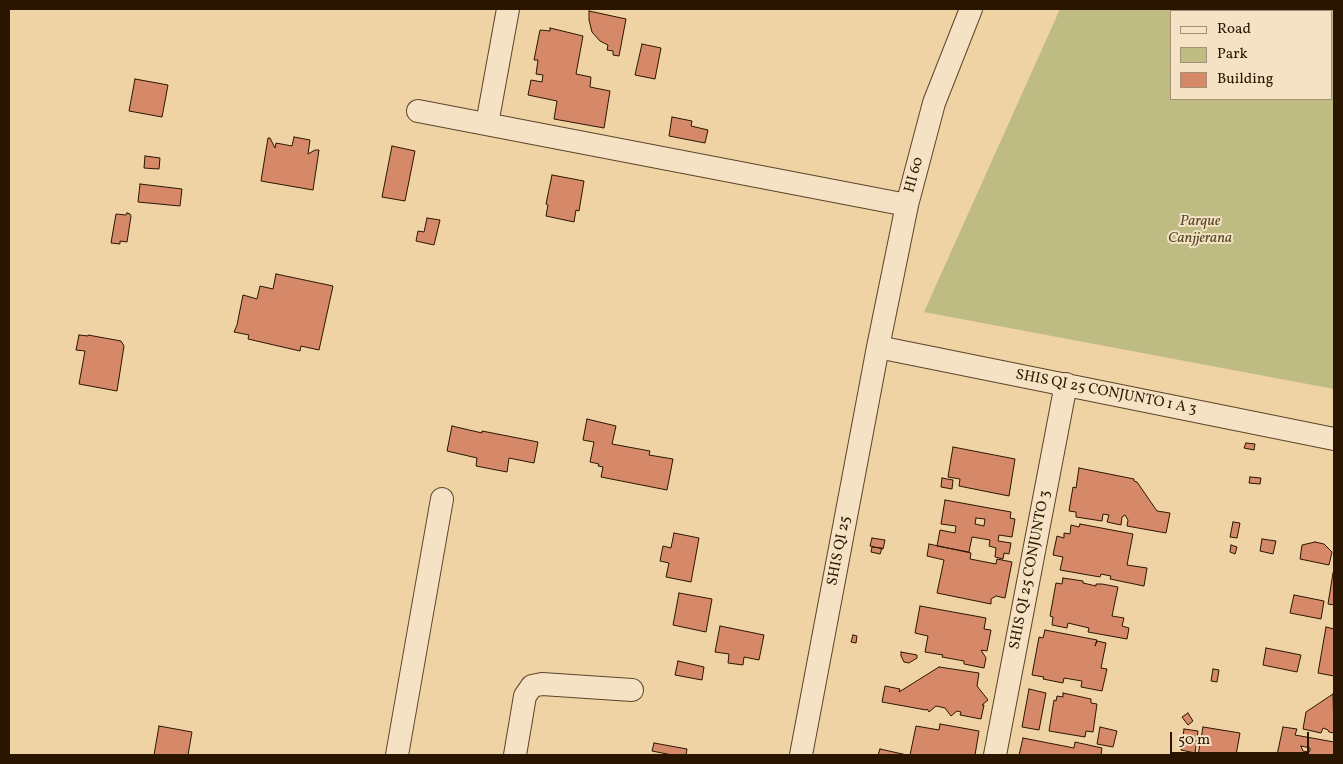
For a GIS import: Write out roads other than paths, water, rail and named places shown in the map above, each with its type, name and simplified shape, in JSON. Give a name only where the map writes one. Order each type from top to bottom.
[{"type":"street","points":[[486,124],[508,9]]},
{"type":"street","name":"HI 60","points":[[878,347],[907,205],[934,103],[971,9]]},
{"type":"street","points":[[418,111],[907,205]]},
{"type":"street","name":"SHIS QI 25 CONJUNTO 1 A 3","points":[[878,347],[1334,439]]},
{"type":"street","name":"SHIS QI 25","points":[[801,755],[878,347]]},
{"type":"street","name":"SHIS QI 25 CONJUNTO 3","points":[[995,755],[1066,384]]},
{"type":"street","points":[[397,755],[442,499]]},
{"type":"street","points":[[514,755],[525,696],[532,686],[542,684],[632,690]]},
{"type":"park label","name":"Parque Canjjerana","points":[[1200,230]]}]
